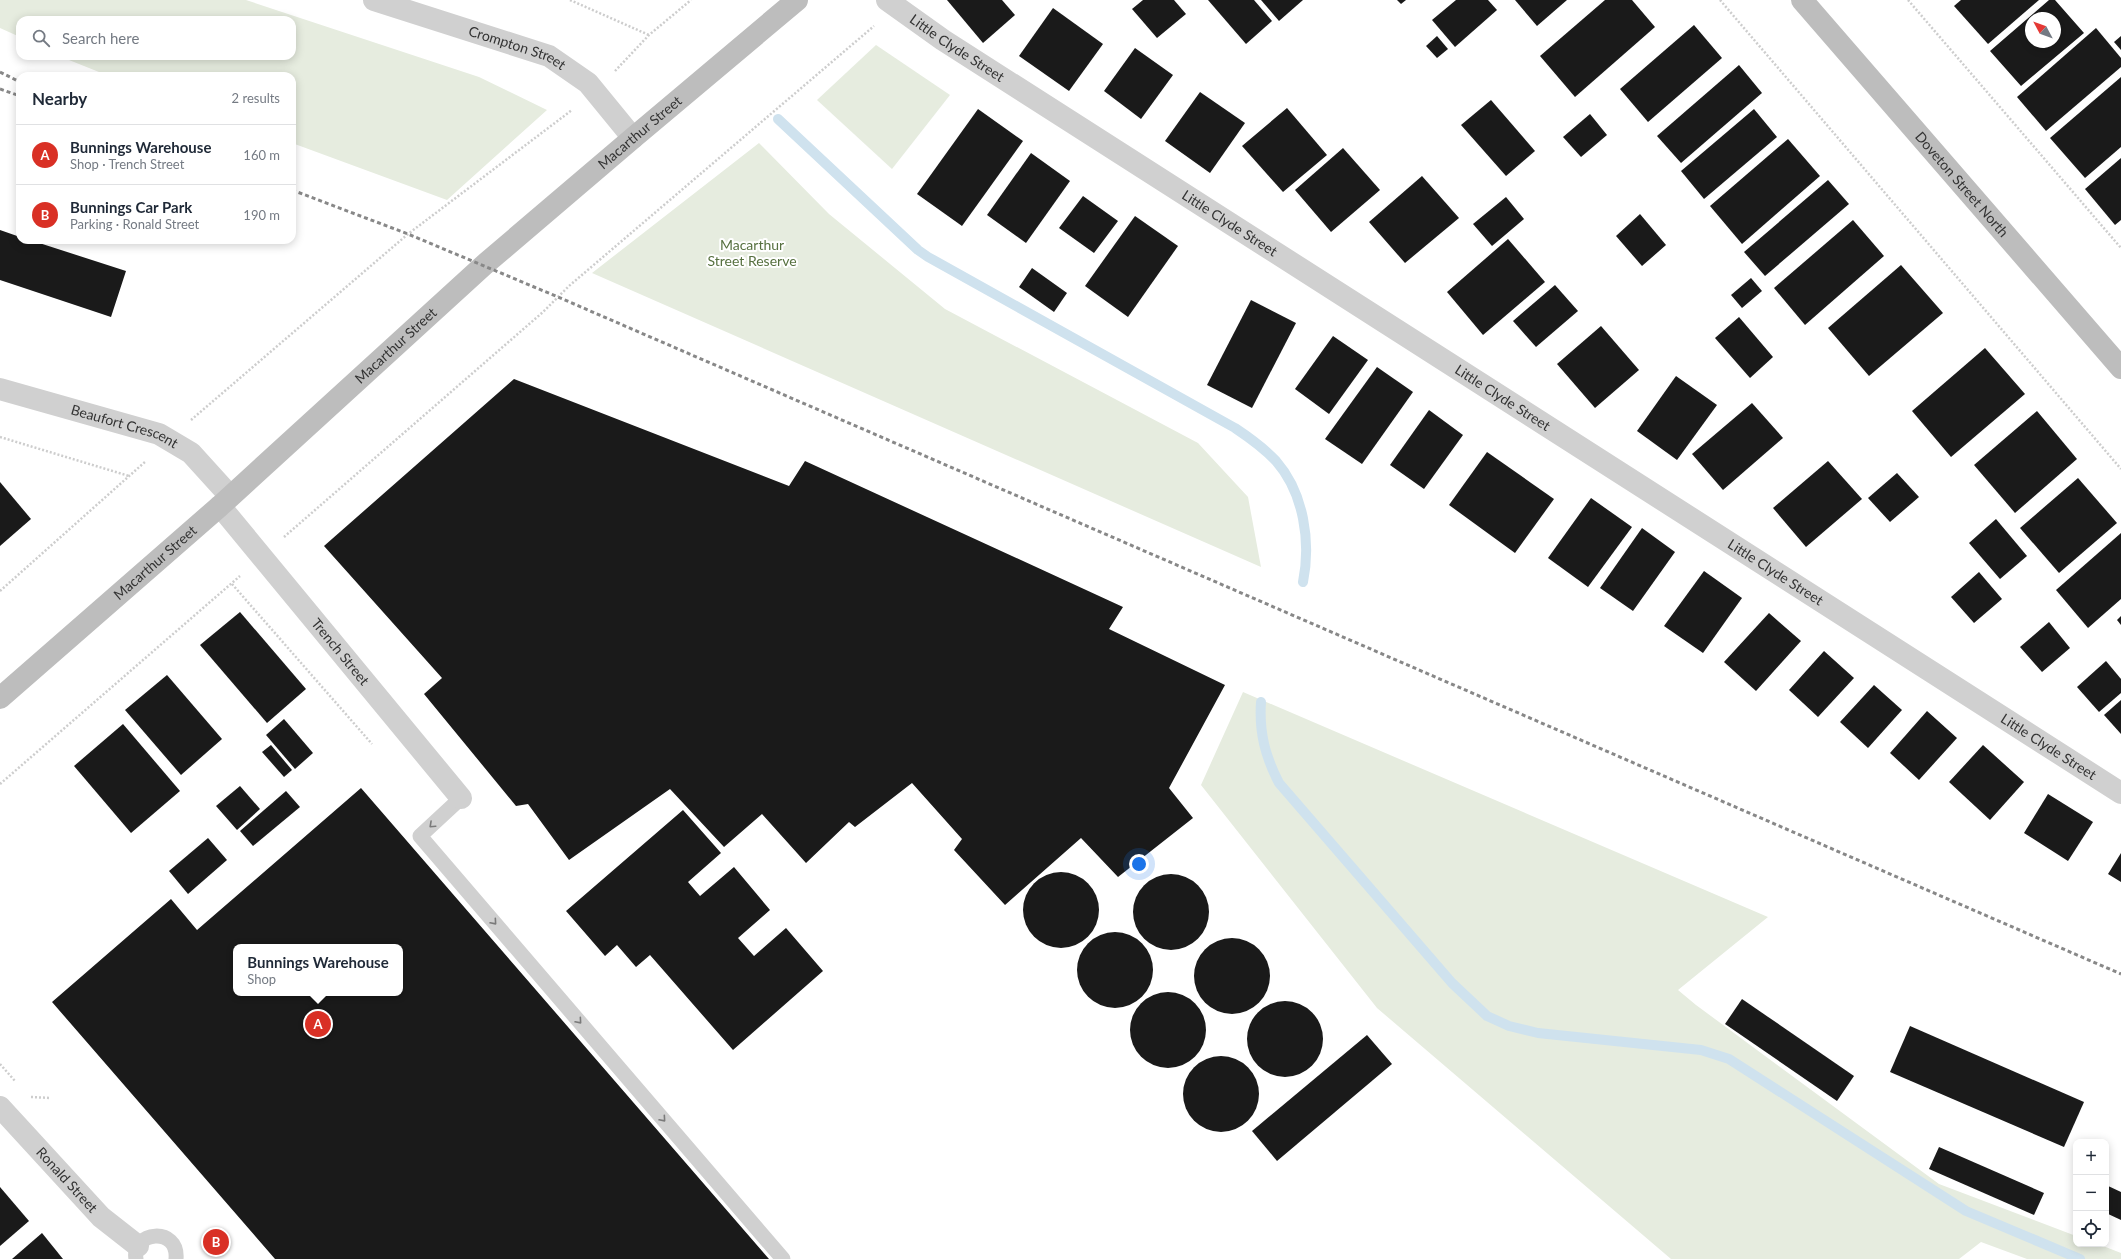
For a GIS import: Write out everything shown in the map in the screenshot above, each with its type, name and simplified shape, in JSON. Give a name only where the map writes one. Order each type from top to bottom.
[{"type":"main road","name":"Macarthur Street","points":[[0,698],[225,501],[474,275],[632,138],[797,0]]},
{"type":"main road","name":"Doveton Street North","points":[[1802,0],[2121,368]]},
{"type":"street","name":"Crompton Street","points":[[374,0],[544,54],[578,75],[596,92],[632,138]]},
{"type":"street","name":"Little Clyde Street","points":[[892,4],[943,40],[1113,147],[2121,793]]},
{"type":"street","name":"Beaufort Crescent","points":[[0,389],[159,434],[170,439],[199,460],[225,501]]},
{"type":"street","name":"Trench Street","points":[[225,501],[262,557],[461,798]]},
{"type":"street","name":"Ronald Street","points":[[0,1107],[101,1218],[137,1253]]},
{"type":"lane","points":[[461,798],[420,836],[783,1259]]},
{"type":"lane","points":[[137,1253],[148,1237],[161,1236],[172,1243],[176,1249],[176,1259]]},
{"type":"path","points":[[570,0],[649,35]]},
{"type":"path","points":[[0,591],[170,439],[408,234],[596,92],[649,35],[691,0]]},
{"type":"path","points":[[1720,0],[2121,469]]},
{"type":"path","points":[[1908,0],[2121,248]]},
{"type":"path","points":[[0,784],[232,584],[543,312],[569,286],[892,4]]},
{"type":"path","points":[[0,437],[129,476]]},
{"type":"path","points":[[232,584],[372,744]]},
{"type":"green space","points":[[0,0],[246,0],[294,16],[16,16],[16,35],[0,28]]},
{"type":"green space","points":[[296,17],[479,77],[547,110],[447,200],[296,144],[296,72],[99,72],[69,60],[296,60]]},
{"type":"green space","points":[[876,45],[950,95],[892,169],[817,100]]},
{"type":"green space","name":"Macarthur Street Reserve","points":[[759,143],[829,214],[945,309],[1198,443],[1248,497],[1261,567],[592,273]]},
{"type":"green space","points":[[1243,692],[1768,917],[1678,990],[1696,1005],[1939,1184],[2073,1235],[2073,1247],[2106,1247],[2121,1253],[2121,1259],[2027,1259],[1981,1242],[1959,1259],[1671,1259],[1377,1008],[1201,785]]},
{"type":"building","points":[[947,0],[1002,0],[1015,15],[983,43]]},
{"type":"building","points":[[1143,0],[1174,0],[1186,14],[1157,38],[1132,9]]},
{"type":"building","points":[[1208,0],[1254,0],[1272,21],[1246,44]]},
{"type":"building","points":[[1261,0],[1303,0],[1279,21]]},
{"type":"building","points":[[1397,0],[1406,0],[1401,4]]},
{"type":"building","points":[[1456,0],[1488,0],[1497,10],[1455,47],[1432,20]]},
{"type":"building","points":[[1515,0],[1567,0],[1537,26]]},
{"type":"building","points":[[1605,0],[1632,0],[1655,27],[1575,97],[1540,56]]},
{"type":"building","points":[[1961,0],[2039,0],[1988,44],[1954,6]]},
{"type":"building","points":[[2049,0],[2055,0],[2084,33],[2021,86],[1990,51],[2025,21],[2025,48],[2061,48],[2061,12],[2035,12]]},
{"type":"building","points":[[1053,8],[1103,44],[1069,91],[1019,56]]},
{"type":"building","points":[[1694,25],[1722,58],[1648,122],[1620,89]]},
{"type":"building","points":[[2096,28],[2121,58],[2121,67],[2046,131],[2017,97]]},
{"type":"building","points":[[1437,36],[1448,49],[1437,58],[1426,46]]},
{"type":"building","points":[[2121,36],[2121,50],[2114,42]]},
{"type":"building","points":[[1135,48],[1173,75],[1141,119],[1104,91]]},
{"type":"building","points":[[1739,65],[1762,93],[1681,163],[1657,136]]},
{"type":"building","points":[[2121,77],[2121,147],[2085,178],[2050,138]]},
{"type":"building","points":[[1200,92],[1245,123],[1210,173],[1165,141]]},
{"type":"building","points":[[1491,100],[1535,151],[1506,176],[1461,125]]},
{"type":"building","points":[[1287,108],[1327,155],[1283,192],[1242,146]]},
{"type":"building","points":[[978,109],[1023,141],[962,226],[917,194]]},
{"type":"building","points":[[1754,109],[1777,137],[1704,199],[1681,171]]},
{"type":"building","points":[[1590,114],[1607,135],[1581,157],[1563,137]]},
{"type":"building","points":[[1788,139],[1820,176],[1742,244],[1710,206]]},
{"type":"building","points":[[1343,148],[1380,190],[1331,232],[1295,190]]},
{"type":"building","points":[[1031,153],[1070,181],[1026,243],[987,215]]},
{"type":"building","points":[[2121,158],[2121,220],[2115,225],[2085,189]]},
{"type":"building","points":[[1422,176],[1459,218],[1405,263],[1369,222]]},
{"type":"building","points":[[1828,180],[1849,204],[1765,276],[1744,252]]},
{"type":"building","points":[[1083,196],[1118,221],[1094,253],[1059,228]]},
{"type":"building","points":[[1506,197],[1524,219],[1492,246],[1473,224]]},
{"type":"building","points":[[1640,214],[1666,245],[1642,266],[1616,236]]},
{"type":"building","points":[[1135,216],[1178,246],[1128,317],[1085,286]]},
{"type":"building","points":[[1853,220],[1884,256],[1805,325],[1774,288]]},
{"type":"building","points":[[0,230],[16,236],[16,244],[42,244],[126,271],[111,317],[0,280]]},
{"type":"building","points":[[1508,239],[1545,282],[1483,335],[1447,292]]},
{"type":"building","points":[[1901,265],[1943,313],[1869,376],[1828,328]]},
{"type":"building","points":[[1032,268],[1067,293],[1054,312],[1019,287]]},
{"type":"building","points":[[1751,278],[1762,291],[1742,308],[1731,295]]},
{"type":"building","points":[[1555,285],[1578,311],[1536,347],[1513,321]]},
{"type":"building","points":[[1251,300],[1296,323],[1252,408],[1207,385]]},
{"type":"building","points":[[1739,317],[1773,357],[1750,378],[1715,338]]},
{"type":"building","points":[[1601,326],[1639,370],[1595,408],[1557,364]]},
{"type":"building","points":[[1333,336],[1368,360],[1329,414],[1295,389]]},
{"type":"building","points":[[1985,348],[2025,394],[1951,457],[1912,411]]},
{"type":"building","points":[[1377,367],[1413,392],[1362,464],[1325,439]]},
{"type":"building","points":[[1676,376],[1717,405],[1677,460],[1637,431]]},
{"type":"building","points":[[514,379],[789,486],[805,461],[1123,607],[1109,629],[1225,685],[1169,788],[1193,818],[1118,877],[1081,838],[1005,905],[954,850],[962,839],[912,783],[855,827],[849,822],[806,863],[762,814],[724,847],[670,789],[569,860],[528,804],[516,806],[424,694],[442,678],[324,546]]},
{"type":"building","points":[[1752,403],[1783,438],[1723,490],[1692,454]]},
{"type":"building","points":[[1429,410],[1463,435],[1424,489],[1390,465]]},
{"type":"building","points":[[2037,411],[2077,459],[2015,513],[1974,465]]},
{"type":"building","points":[[1487,452],[1554,499],[1515,553],[1449,505]]},
{"type":"building","points":[[1828,461],[1862,499],[1806,547],[1773,508]]},
{"type":"building","points":[[1897,473],[1919,497],[1890,522],[1868,498]]},
{"type":"building","points":[[2078,478],[2117,523],[2059,573],[2020,528]]},
{"type":"building","points":[[0,482],[31,519],[0,546]]},
{"type":"building","points":[[1591,498],[1632,527],[1588,587],[1548,558]]},
{"type":"building","points":[[1996,519],[2027,556],[2000,579],[1969,543]]},
{"type":"building","points":[[1642,528],[1675,552],[1633,611],[1600,588]]},
{"type":"building","points":[[2121,533],[2121,599],[2088,628],[2056,590]]},
{"type":"building","points":[[1704,571],[1742,598],[1703,653],[1664,626]]},
{"type":"building","points":[[1979,572],[2002,599],[1974,623],[1951,597]]},
{"type":"building","points":[[240,612],[306,689],[267,723],[200,645]]},
{"type":"building","points":[[1769,613],[1801,641],[1756,691],[1724,662]]},
{"type":"building","points":[[2121,616],[2121,625],[2117,620]]},
{"type":"building","points":[[2049,622],[2070,648],[2042,672],[2020,647]]},
{"type":"building","points":[[1824,651],[1854,678],[1818,717],[1789,690]]},
{"type":"building","points":[[2106,661],[2121,679],[2121,693],[2099,712],[2077,687]]},
{"type":"building","points":[[167,675],[222,739],[181,775],[125,710]]},
{"type":"building","points":[[1874,685],[1902,710],[1868,748],[1840,722]]},
{"type":"building","points":[[2121,700],[2121,734],[2104,715]]},
{"type":"building","points":[[1927,711],[1957,738],[1919,780],[1890,753]]},
{"type":"building","points":[[284,719],[313,753],[295,769],[266,735]]},
{"type":"building","points":[[123,724],[180,791],[131,833],[74,766]]},
{"type":"building","points":[[271,745],[292,770],[284,777],[262,752]]},
{"type":"building","points":[[1983,745],[2024,782],[1990,820],[1949,782]]},
{"type":"building","points":[[240,786],[260,809],[237,830],[216,806]]},
{"type":"building","points":[[361,788],[769,1259],[275,1259],[52,1002],[171,899],[197,930]]},
{"type":"building","points":[[286,791],[300,807],[253,846],[240,831]]},
{"type":"building","points":[[2048,794],[2093,822],[2068,861],[2024,833]]},
{"type":"building","points":[[683,810],[721,853],[688,882],[700,896],[734,867],[770,910],[738,938],[754,956],[786,928],[823,971],[733,1050],[650,955],[636,967],[617,945],[605,956],[566,911]]},
{"type":"building","points":[[208,838],[227,860],[188,894],[169,871]]},
{"type":"building","points":[[2121,853],[2121,882],[2108,874]]},
{"type":"building","points":[[1061,872],[1075,875],[1088,883],[1096,896],[1099,910],[1096,924],[1088,937],[1075,945],[1061,948],[1047,945],[1034,937],[1026,924],[1023,910],[1026,896],[1034,883],[1047,875]]},
{"type":"building","points":[[1171,874],[1185,877],[1198,885],[1206,898],[1209,912],[1206,926],[1198,939],[1185,947],[1171,950],[1157,947],[1144,939],[1136,926],[1133,912],[1136,898],[1144,885],[1157,877]]},
{"type":"building","points":[[1115,932],[1129,935],[1142,943],[1150,956],[1153,970],[1150,984],[1142,997],[1129,1005],[1115,1008],[1101,1005],[1088,997],[1080,984],[1077,970],[1080,956],[1088,943],[1101,935]]},
{"type":"building","points":[[1232,938],[1246,941],[1259,949],[1267,962],[1270,976],[1267,990],[1259,1003],[1246,1011],[1232,1014],[1218,1011],[1205,1003],[1197,990],[1194,976],[1197,962],[1205,949],[1218,941]]},
{"type":"building","points":[[1168,992],[1182,995],[1195,1003],[1203,1016],[1206,1030],[1203,1044],[1195,1057],[1182,1065],[1168,1068],[1154,1065],[1141,1057],[1133,1044],[1130,1030],[1133,1016],[1141,1003],[1154,995]]},
{"type":"building","points":[[1742,999],[1854,1076],[1837,1101],[1725,1024]]},
{"type":"building","points":[[1285,1001],[1299,1004],[1312,1012],[1320,1025],[1323,1039],[1320,1053],[1312,1066],[1299,1074],[1285,1077],[1271,1074],[1258,1066],[1250,1053],[1247,1039],[1250,1025],[1258,1012],[1271,1004]]},
{"type":"building","points":[[1910,1026],[2084,1102],[2064,1147],[1890,1072]]},
{"type":"building","points":[[1367,1035],[1392,1064],[1277,1161],[1252,1131]]},
{"type":"building","points":[[1221,1056],[1235,1059],[1248,1067],[1256,1080],[1259,1094],[1256,1108],[1248,1121],[1235,1129],[1221,1132],[1207,1129],[1194,1121],[1186,1108],[1183,1094],[1186,1080],[1194,1067],[1207,1059]]},
{"type":"building","points":[[1939,1147],[2044,1193],[2034,1215],[1929,1169]]},
{"type":"building","points":[[2109,1186],[2121,1192],[2121,1220],[2109,1214]]},
{"type":"building","points":[[0,1187],[29,1221],[0,1246]]},
{"type":"building","points":[[42,1233],[63,1259],[12,1259]]},
{"type":"waterway","points":[[778,119],[918,250],[928,257],[1235,428],[1267,452],[1286,474],[1299,503],[1303,518],[1306,551],[1303,582]]},
{"type":"waterway","points":[[1261,702],[1261,724],[1264,744],[1270,763],[1279,783],[1452,983],[1487,1016],[1509,1026],[1538,1033],[1701,1050],[1729,1059],[1966,1211],[2080,1259]]},
{"type":"railway","points":[[0,72],[16,80]]},
{"type":"railway","points":[[0,89],[16,95]]},
{"type":"railway","points":[[296,192],[408,234],[558,297],[2121,974]]},
{"type":"place","name":"Bunnings Warehouse","points":[[318,1024]]},
{"type":"place","name":"Bunnings Car Park","points":[[216,1242]]}]
